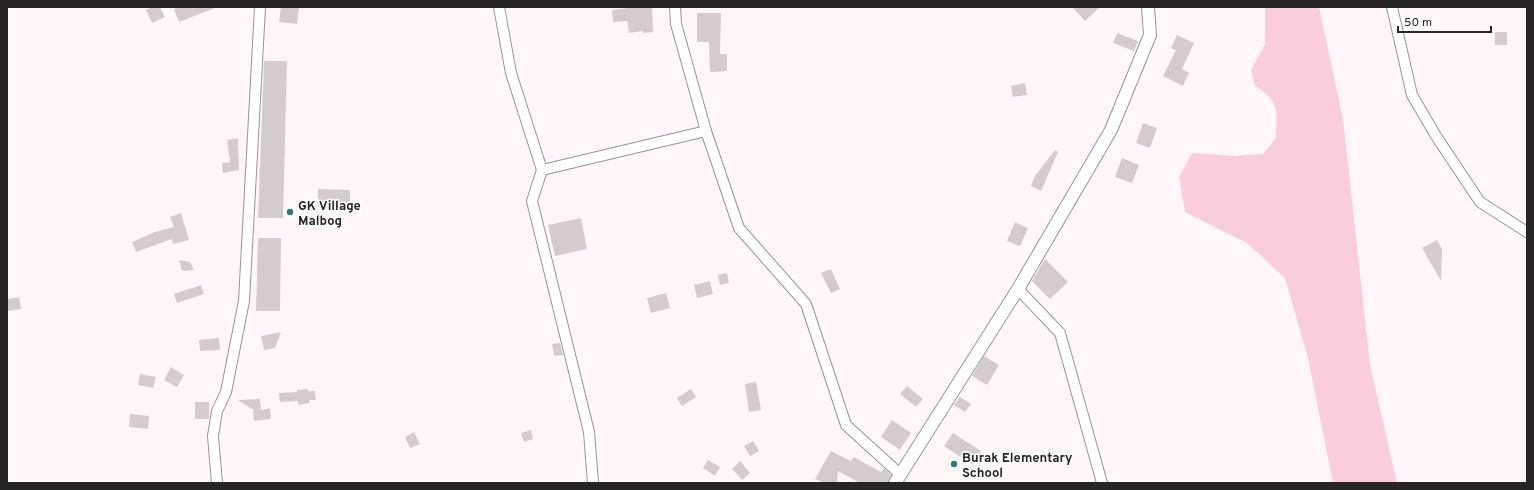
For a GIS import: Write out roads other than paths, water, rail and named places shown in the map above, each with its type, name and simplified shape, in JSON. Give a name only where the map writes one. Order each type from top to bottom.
[{"type":"street","points":[[217,483],[213,436],[216,411],[226,392],[244,301],[260,7]]},
{"type":"street","points":[[499,7],[511,73],[542,170],[532,201],[589,432],[593,483]]},
{"type":"street","points":[[675,7],[676,24],[706,131],[739,228],[806,304],[846,425],[898,479],[1018,290],[1110,130],[1150,36],[1148,7]]},
{"type":"street","points":[[1392,7],[1412,95],[1432,129],[1480,202],[1527,232]]},
{"type":"street","points":[[542,170],[706,131]]},
{"type":"street","points":[[1018,290],[1060,333],[1102,483]]},
{"type":"place","name":"GK Village Malbog","points":[[290,212]]},
{"type":"place","name":"Burak Elementary School","points":[[954,464]]}]
